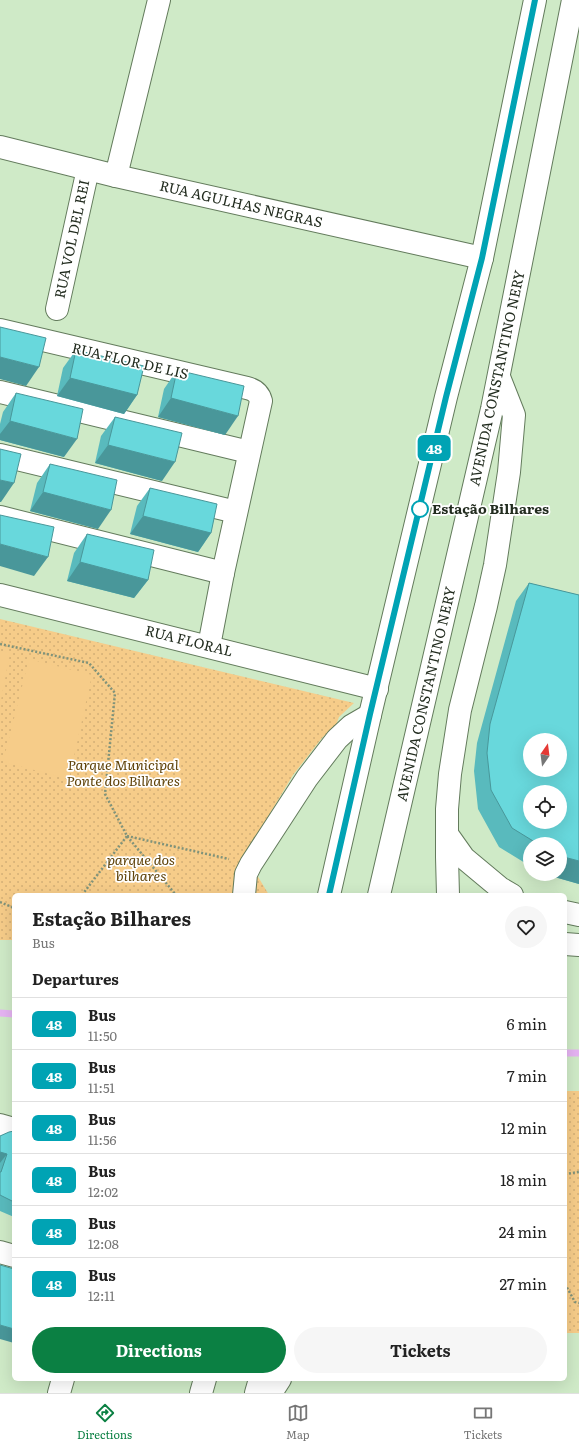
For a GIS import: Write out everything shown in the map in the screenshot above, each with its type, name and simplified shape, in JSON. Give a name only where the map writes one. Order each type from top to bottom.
[{"type":"main road","points":[[116,176],[159,0]]},
{"type":"main road","points":[[330,890],[370,714],[446,397],[482,258],[535,0]]},
{"type":"main road","name":"AVENIDA CONSTANTINO NERY","points":[[379,893],[499,377],[528,223],[573,0]]},
{"type":"main road","name":"RUA AGULHAS NEGRAS","points":[[0,147],[116,176],[482,258]]},
{"type":"main road","name":"RUA VOL DEL REI","points":[[57,309],[88,169]]},
{"type":"main road","name":"RUA FLOR DE LIS","points":[[0,330],[254,390],[259,394],[261,401],[249,452]]},
{"type":"main road","points":[[448,893],[447,809],[450,774],[460,710],[495,565],[509,472],[514,415],[499,377]]},
{"type":"main road","points":[[0,392],[249,452],[209,646]]},
{"type":"main road","points":[[0,455],[236,512]]},
{"type":"main road","points":[[0,517],[223,573]]},
{"type":"main road","name":"RUA FLORAL","points":[[0,594],[377,689]]},
{"type":"main road","points":[[244,893],[246,874],[251,864],[303,784],[336,739],[350,726],[370,714]]},
{"type":"main road","points":[[447,834],[464,858],[500,888],[509,893]]},
{"type":"main road","points":[[567,912],[579,915]]},
{"type":"main road","points":[[567,944],[579,945]]},
{"type":"main road","points":[[0,1125],[12,1128]]},
{"type":"main road","points":[[0,1252],[12,1255]]},
{"type":"main road","points":[[59,1393],[62,1381]]},
{"type":"main road","points":[[189,1381],[190,1393]]},
{"type":"main road","points":[[201,1393],[204,1381]]},
{"type":"main road","points":[[256,1393],[259,1381]]},
{"type":"main road","points":[[271,1393],[279,1381]]},
{"type":"path","points":[[0,644],[89,663],[115,693],[105,794],[127,836],[174,893]]},
{"type":"path","points":[[127,836],[251,864]]},
{"type":"path","points":[[84,893],[127,836]]},
{"type":"path","points":[[0,902],[12,907]]},
{"type":"path","points":[[567,1174],[579,1172]]},
{"type":"path","points":[[567,1288],[575,1302],[579,1303]]},
{"type":"green space","name":"Parque Municipal Ponte dos Bilhares","points":[[0,619],[354,703],[339,717],[336,725],[322,738],[293,775],[245,855],[268,893],[12,893],[12,940],[0,940]]},
{"type":"green space","points":[[0,651],[10,653],[0,705]]},
{"type":"green space","points":[[29,659],[92,675],[69,779],[3,762]]},
{"type":"green space","points":[[567,1091],[579,1091],[579,1333],[567,1333]]},
{"type":"building","points":[[0,327],[46,338],[39,367],[0,357]]},
{"type":"building","points":[[76,350],[144,366],[137,395],[70,378]]},
{"type":"building","points":[[177,370],[244,386],[238,416],[171,398]]},
{"type":"building","points":[[16,393],[83,409],[77,439],[10,421]]},
{"type":"building","points":[[115,417],[182,433],[175,462],[108,445]]},
{"type":"building","points":[[0,449],[21,454],[14,483],[0,480]]},
{"type":"building","points":[[50,464],[117,480],[111,510],[43,492]]},
{"type":"building","points":[[150,488],[217,504],[211,533],[143,516]]},
{"type":"building","points":[[0,515],[54,527],[48,557],[0,544]]},
{"type":"building","points":[[87,534],[154,550],[148,580],[80,562]]},
{"type":"building","points":[[529,583],[579,595],[579,861],[567,858],[567,837],[527,837],[512,828],[491,790],[487,753],[490,724]]},
{"type":"building","points":[[12,1131],[12,1201],[0,1195],[0,1172],[7,1154],[0,1152],[0,1136]]},
{"type":"building","points":[[0,1265],[12,1268],[12,1328],[0,1325]]},
{"type":"waterway","points":[[0,1013],[12,1014]]},
{"type":"waterway","points":[[567,1053],[579,1053]]},
{"type":"bus line","name":"48","points":[[329,893],[370,714],[446,397],[482,258],[535,0]]},
{"type":"place","name":"Estação Bilhares","points":[[420,509]]},
{"type":"park label","name":"parque dos bilhares","points":[[141,868]]}]
